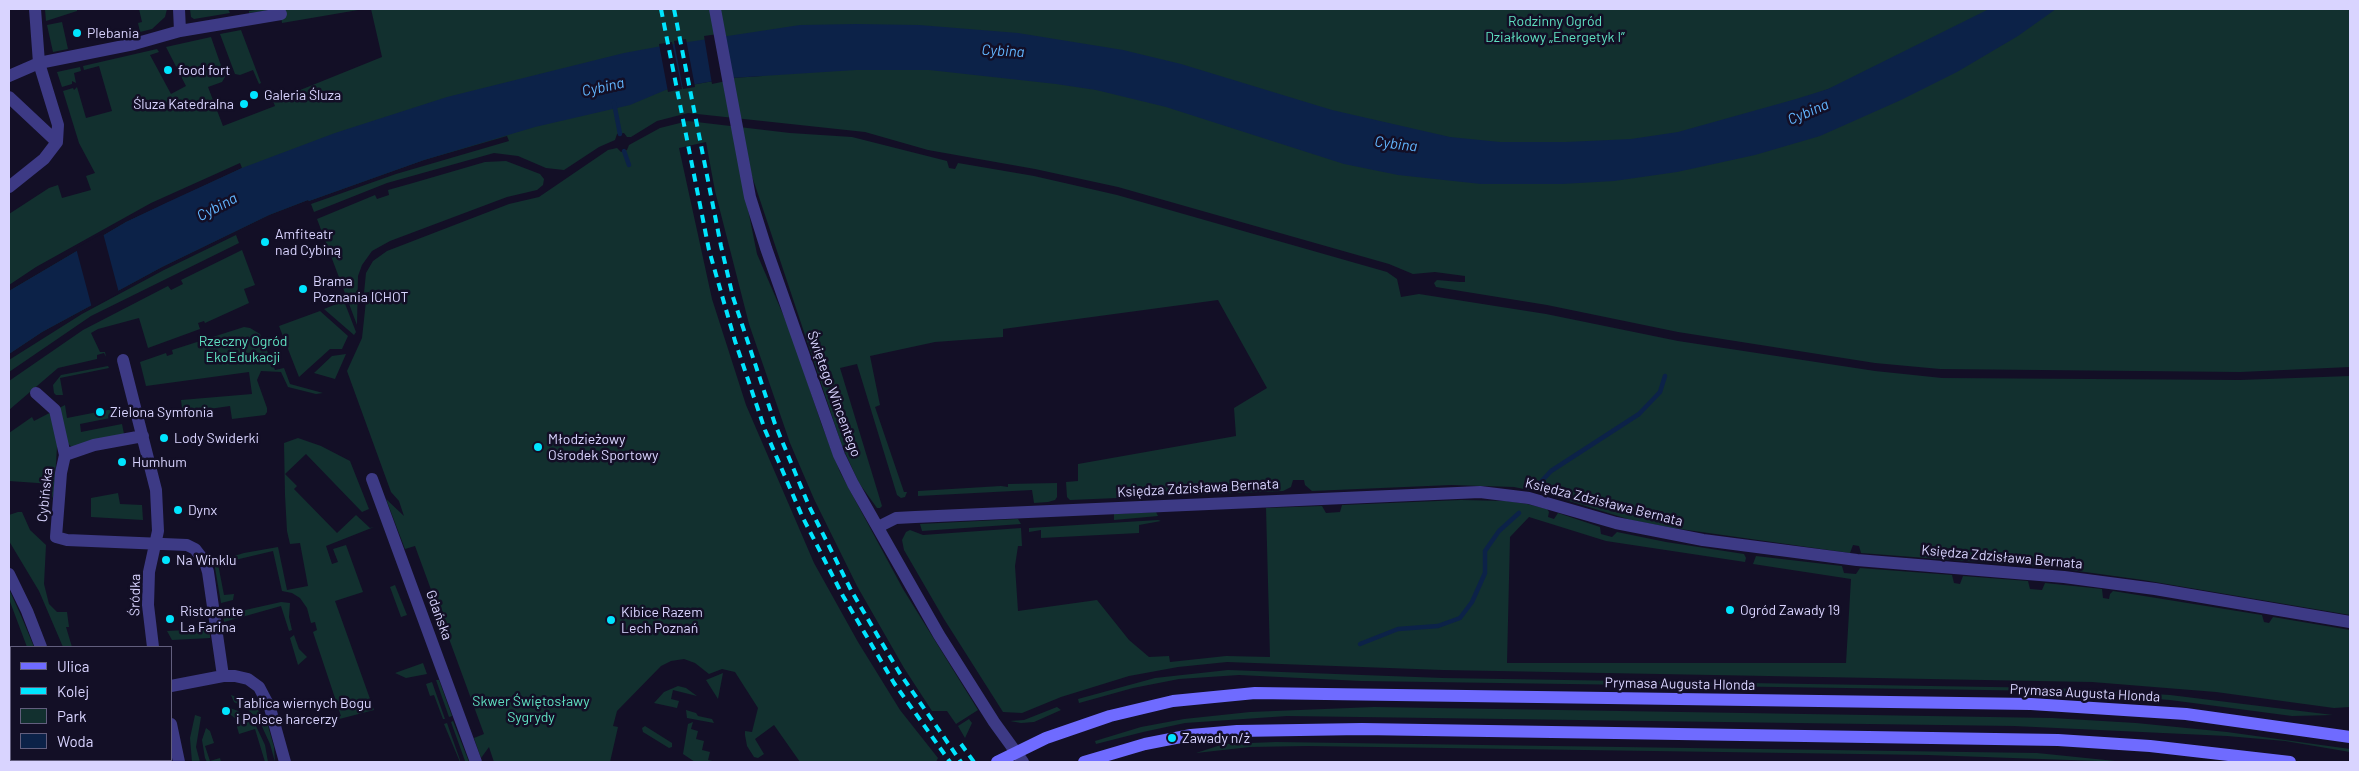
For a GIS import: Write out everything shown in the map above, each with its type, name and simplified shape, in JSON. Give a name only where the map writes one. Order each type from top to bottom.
[{"type":"main road","name":"Prymasa Augusta Hlonda","points":[[997,762],[1020,757],[1077,726],[1136,708],[1194,698],[1255,694],[2031,704],[2186,714],[2350,737]]},
{"type":"main road","points":[[1087,761],[1151,742],[1204,734],[1274,730],[1362,730],[2058,740],[2159,747],[2290,762]]},
{"type":"street","points":[[9,187],[44,158],[57,142],[58,125],[39,63],[35,9]]},
{"type":"street","points":[[179,9],[180,31]]},
{"type":"street","name":"Świętego Wincentego","points":[[714,9],[749,190],[766,248],[839,455],[961,672],[1020,757]]},
{"type":"street","points":[[9,76],[39,63],[134,44],[180,31],[280,14]]},
{"type":"street","points":[[9,97],[57,142]]},
{"type":"street","name":"Śródka","points":[[123,360],[156,490],[159,520],[156,544],[149,572],[148,590],[149,625],[153,646]]},
{"type":"street","name":"Cybińska","points":[[36,393],[55,410],[65,455],[61,473],[56,537],[67,540],[156,544]]},
{"type":"street","name":"Cybińska","points":[[65,455],[94,445],[142,436]]},
{"type":"street","name":"Gdańska","points":[[372,479],[476,762]]},
{"type":"street","name":"Księdza Zdzisława Bernata","points":[[878,527],[896,518],[1480,492],[1529,498],[1616,523],[1703,540],[1857,560],[2073,578],[2155,589],[2350,622]]},
{"type":"street","points":[[156,544],[187,545],[195,549],[207,567],[224,676]]},
{"type":"street","points":[[9,574],[27,611],[41,646]]},
{"type":"street","points":[[172,686],[224,676],[248,679],[258,688],[273,714],[285,762]]},
{"type":"street","points":[[172,729],[179,762]]},
{"type":"green space","points":[[45,9],[77,9],[77,11],[46,21]]},
{"type":"green space","points":[[139,9],[167,9],[165,17],[152,29],[140,32],[138,23],[142,22]]},
{"type":"green space","points":[[190,9],[228,9],[230,13],[194,19],[191,17]]},
{"type":"green space","points":[[280,9],[249,13],[249,11]]},
{"type":"green space","points":[[280,9],[364,9],[282,23]]},
{"type":"green space","name":"Rodzinny Ogród Działkowy „Energetyk I”","points":[[371,9],[2022,9],[1726,148],[1332,139],[822,30],[9,291],[126,222],[242,168],[240,163],[151,203],[36,267],[9,285],[9,214],[49,188],[58,185],[62,198],[91,190],[86,176],[95,173],[79,143],[63,91],[73,88],[74,90],[77,87],[86,118],[112,111],[99,66],[84,70],[83,66],[157,49],[159,52],[150,55],[171,94],[186,86],[166,47],[211,37],[225,77],[222,82],[208,87],[223,126],[275,106],[273,101],[382,57]]},
{"type":"green space","points":[[2044,9],[2350,9],[2350,367],[2240,372],[1940,369],[1875,363],[1678,332],[1547,305],[1436,287],[1434,283],[1437,280],[1465,282],[1465,276],[1435,272],[1413,274],[1389,264],[1118,187],[1035,169],[928,150],[865,132],[688,113],[657,121],[631,137],[627,137],[624,133],[617,134],[615,140],[599,147],[564,170],[546,168],[518,156],[494,153],[387,183],[314,212],[311,204],[396,174],[509,141],[507,136],[424,160],[308,200],[269,215],[162,267],[42,332],[9,354],[9,336],[460,125],[731,78],[762,76],[764,71],[1083,60],[1608,171]]},
{"type":"green space","points":[[62,22],[68,49],[53,52],[47,25]]},
{"type":"green space","points":[[241,30],[261,83],[259,84],[253,70],[240,75],[235,74],[220,34]]},
{"type":"green space","points":[[80,67],[81,71],[74,73],[76,83],[72,81],[72,84],[62,87],[57,72]]},
{"type":"green space","name":"Skwer Świętosławy Sygrydy","points":[[688,121],[790,133],[852,137],[947,161],[949,168],[955,169],[958,163],[1034,176],[1117,195],[1387,272],[1397,279],[1401,297],[1419,294],[1546,314],[1678,341],[1875,371],[1942,378],[2240,380],[2350,376],[2350,615],[2143,580],[2056,568],[1861,553],[1859,546],[1853,545],[1850,553],[1673,528],[1631,520],[1543,493],[1514,487],[1451,485],[1312,491],[1305,485],[1304,480],[1293,480],[1291,487],[1283,491],[1070,500],[1067,497],[1066,482],[1078,481],[1078,464],[1236,436],[1234,408],[1267,388],[1218,300],[1003,329],[1003,337],[935,342],[870,356],[880,405],[875,407],[904,492],[907,492],[905,497],[901,498],[897,495],[857,364],[840,368],[882,506],[877,508],[859,483],[842,446],[755,185],[748,166],[739,165],[757,254],[791,333],[821,423],[840,472],[903,589],[978,710],[956,724],[947,711],[932,711],[904,668],[857,586],[814,499],[790,443],[749,324],[715,191],[706,142],[679,148],[712,299],[746,405],[814,563],[858,642],[900,710],[938,758],[936,762],[800,762],[774,725],[755,739],[764,754],[758,758],[754,757],[747,746],[745,731],[752,732],[758,708],[735,672],[722,669],[709,674],[695,663],[684,659],[671,661],[661,666],[617,711],[613,726],[618,727],[610,762],[494,762],[489,747],[481,758],[474,738],[484,734],[415,546],[405,549],[386,499],[404,516],[399,501],[391,492],[347,371],[362,338],[366,301],[370,299],[369,292],[364,293],[366,273],[373,261],[387,251],[509,204],[539,197],[608,150],[617,148],[621,152],[627,150],[629,145],[660,128]]},
{"type":"green space","points":[[506,161],[540,174],[544,179],[543,185],[537,190],[507,197],[390,241],[372,251],[362,265],[358,276],[357,325],[317,219],[375,195],[377,199],[389,195],[388,190],[485,162]]},
{"type":"green space","points":[[236,235],[239,243],[91,316],[9,372],[9,360],[82,314],[164,270]]},
{"type":"green space","points":[[242,250],[255,285],[244,289],[249,303],[205,323],[204,321],[198,323],[200,329],[148,348],[139,318],[98,329],[91,333],[100,352],[105,352],[106,357],[104,353],[97,355],[97,359],[58,368],[9,410],[9,381],[83,330],[168,286],[171,290],[183,284],[181,280]]},
{"type":"green space","points":[[344,301],[356,332],[354,335],[324,309]]},
{"type":"green space","points":[[320,311],[348,336],[342,349],[330,349],[299,377],[279,326]]},
{"type":"green space","name":"Rzeczny Ogród EkoEdukacji","points":[[244,327],[260,334],[275,370],[284,368],[290,384],[323,393],[316,394],[288,387],[281,372],[261,371],[257,380],[267,408],[265,415],[232,419],[230,406],[195,411],[188,418],[183,415],[181,400],[252,394],[249,372],[146,386],[140,362],[166,353],[167,356],[173,354],[172,350]]},
{"type":"green space","points":[[346,354],[335,379],[314,373],[332,356]]},
{"type":"green space","points":[[108,366],[109,368],[60,378],[63,395],[56,395],[54,393],[53,385],[61,375]]},
{"type":"green space","points":[[65,405],[67,418],[118,408],[120,416],[80,424],[81,432],[122,424],[124,434],[72,447],[68,444],[57,447],[54,493],[51,501],[52,484],[9,481],[9,433],[32,417],[34,421]]},
{"type":"green space","points":[[298,438],[321,446],[350,461],[369,509],[362,512],[306,454],[285,474],[297,486],[294,489],[337,533],[356,515],[370,528],[374,527],[326,546],[332,564],[338,562],[333,549],[346,545],[363,592],[335,601],[374,710],[324,723],[322,718],[329,716],[330,719],[341,716],[313,632],[317,630],[315,622],[311,623],[307,608],[300,598],[292,593],[282,591],[273,551],[218,564],[224,595],[234,594],[233,600],[221,603],[214,562],[244,553],[278,547],[287,590],[308,586],[300,543],[290,544],[287,531],[285,495],[284,443]]},
{"type":"green space","points":[[1057,483],[1057,497],[1055,500],[1048,502],[1034,503],[1032,490],[918,496],[918,491],[1008,487],[1008,484]]},
{"type":"green space","points":[[118,493],[120,504],[142,505],[143,520],[91,517],[91,498]]},
{"type":"green space","points":[[1461,500],[1507,501],[1527,504],[1547,509],[1549,512],[1548,517],[1554,519],[1558,513],[1600,527],[1601,534],[1612,537],[1617,532],[1744,554],[1746,558],[1745,562],[1606,541],[1529,517],[1510,537],[1507,663],[1846,663],[1851,579],[1753,564],[1756,556],[1842,566],[1844,573],[1856,574],[1860,568],[1952,575],[1954,583],[1960,584],[1963,576],[2028,581],[2030,589],[2042,590],[2045,583],[2102,589],[2103,598],[2109,599],[2113,591],[2262,615],[2264,622],[2269,623],[2273,617],[2350,630],[2350,707],[2334,708],[2216,692],[2092,682],[1443,670],[1227,662],[1178,667],[1129,676],[1061,697],[1022,713],[1003,712],[944,619],[904,550],[902,540],[906,532],[910,530],[923,535],[1021,528],[1022,546],[1018,546],[1015,566],[1018,611],[1097,600],[1129,640],[1149,657],[1169,656],[1170,662],[1226,656],[1270,657],[1266,508],[1322,506],[1326,513],[1340,512],[1342,505]]},
{"type":"green space","points":[[22,512],[30,530],[46,545],[44,584],[49,604],[57,612],[67,612],[69,627],[66,627],[72,646],[63,646],[39,591],[9,541],[9,515]]},
{"type":"green space","points":[[1156,512],[1158,516],[1114,520],[1114,514]]},
{"type":"green space","points":[[1018,519],[1021,524],[922,531],[920,524]]},
{"type":"green space","points":[[1161,521],[1139,525],[1139,533],[1041,538],[1041,530],[1029,532],[1029,528]]},
{"type":"green space","points":[[204,570],[212,629],[210,630],[210,638],[172,640],[167,631],[210,629]]},
{"type":"green space","points":[[395,585],[407,615],[401,617],[390,587]]},
{"type":"green space","points":[[9,589],[34,646],[27,646],[9,599]]},
{"type":"green space","points":[[281,602],[290,603],[289,617],[292,630],[289,631],[281,606],[224,622],[223,615]]},
{"type":"green space","points":[[294,635],[299,649],[307,657],[298,665],[290,638]]},
{"type":"green space","points":[[423,663],[427,674],[406,678],[395,673]]},
{"type":"green space","points":[[1228,670],[1443,678],[2054,688],[2170,695],[2333,715],[2292,716],[2170,700],[2053,691],[1361,681],[1239,675],[1179,679],[1133,688],[1079,703],[1078,699],[1155,678]]},
{"type":"green space","points":[[723,673],[718,699],[706,680]]},
{"type":"green space","points":[[436,680],[439,680],[452,716],[449,717]]},
{"type":"green space","points":[[432,682],[445,719],[443,719],[434,695],[430,696],[426,684]]},
{"type":"green space","points":[[678,686],[686,688],[697,696],[673,690],[671,699],[679,701],[677,708],[654,703],[664,692]]},
{"type":"green space","points":[[231,695],[246,701],[258,710],[268,726],[274,747],[275,762],[270,744],[259,720],[246,708],[234,702]]},
{"type":"green space","points":[[1057,707],[1061,710],[1034,722],[1021,723],[1010,721],[1024,720]]},
{"type":"green space","points":[[1374,707],[2052,718],[2136,723],[2227,732],[2350,749],[2350,752],[2285,741],[2227,736],[2014,726],[1287,716],[1185,723],[1096,744],[1095,741],[1141,727],[1184,719],[1250,712]]},
{"type":"green space","points":[[230,708],[238,711],[256,726],[265,745],[268,762],[265,762],[255,729],[239,734],[237,720],[225,710]]},
{"type":"green space","points":[[686,710],[696,713],[698,716],[712,719],[714,723],[687,718]]},
{"type":"green space","points":[[195,715],[201,717],[196,747],[200,762],[192,762],[190,738]]},
{"type":"green space","points":[[969,719],[972,723],[965,738],[958,726]]},
{"type":"green space","points":[[453,721],[469,762],[465,761],[451,722]]},
{"type":"green space","points":[[693,722],[691,729],[698,731],[696,739],[704,741],[702,750],[710,752],[708,760],[717,762],[695,762],[683,754],[688,724]]},
{"type":"green space","points":[[447,723],[460,760],[460,762],[444,724]]},
{"type":"green space","points":[[645,726],[672,743],[672,747],[669,748],[643,732],[642,728]]},
{"type":"green space","points":[[206,728],[210,731],[214,743],[205,746],[210,761],[220,758],[221,762],[207,762],[205,758],[202,740]]},
{"type":"green space","points":[[1276,742],[2037,753],[2125,762],[1928,755],[1307,746],[1250,747],[1196,753],[1224,744]]},
{"type":"water","name":"Cybina","points":[[1989,9],[2056,9],[2018,36],[1957,72],[1901,100],[1820,136],[1755,155],[1677,172],[1614,181],[1562,184],[1481,184],[1398,175],[1344,164],[1166,107],[1096,90],[1056,84],[929,70],[856,70],[731,78],[668,89],[630,105],[535,127],[424,160],[308,200],[269,215],[162,267],[42,332],[9,354],[9,291],[126,222],[168,202],[242,168],[335,133],[447,97],[624,53],[662,46],[800,25],[919,25],[1018,33],[1123,50],[1181,64],[1332,110],[1450,137],[1500,142],[1566,142],[1631,139],[1678,132],[1828,89]]},
{"type":"pier","points":[[725,33],[731,80],[712,84],[704,36]]},
{"type":"pier","points":[[686,39],[695,87],[683,89],[674,41]]},
{"type":"pier","points":[[672,42],[682,89],[668,92],[659,44]]},
{"type":"pier","points":[[103,233],[119,293],[92,308],[76,248]]},
{"type":"waterway","points":[[614,103],[620,134]]},
{"type":"waterway","points":[[624,151],[629,165]]},
{"type":"waterway","points":[[1538,485],[1551,471],[1639,414],[1660,392],[1665,376]]},
{"type":"waterway","points":[[1360,644],[1398,629],[1438,626],[1460,618],[1472,602],[1485,573],[1485,551],[1499,531],[1519,513]]},
{"type":"railway","points":[[661,9],[709,250],[735,341],[765,430],[802,516],[843,596],[894,683],[950,762]]},
{"type":"railway","points":[[674,9],[721,246],[733,297],[775,424],[809,506],[852,592],[899,672],[961,762]]},
{"type":"railway","points":[[961,744],[974,762]]},
{"type":"place","name":"Plebania","points":[[77,33]]},
{"type":"place","name":"food fort","points":[[168,70]]},
{"type":"place","name":"Galeria Śluza","points":[[254,95]]},
{"type":"place","name":"Śluza Katedralna","points":[[244,104]]},
{"type":"place","name":"Amfiteatr nad Cybiną","points":[[265,242]]},
{"type":"place","name":"Brama Poznania ICHOT","points":[[303,289]]},
{"type":"place","name":"Zielona Symfonia","points":[[100,412]]},
{"type":"place","name":"Lody Swiderki","points":[[164,438]]},
{"type":"place","name":"Młodzieżowy Ośrodek Sportowy","points":[[538,447]]},
{"type":"place","name":"Humhum","points":[[122,462]]},
{"type":"place","name":"Dynx","points":[[178,510]]},
{"type":"place","name":"Na Winklu","points":[[166,560]]},
{"type":"place","name":"Ogród Zawady 19","points":[[1730,610]]},
{"type":"place","name":"Ristorante La Farina","points":[[170,619]]},
{"type":"place","name":"Kibice Razem Lech Poznań","points":[[611,620]]},
{"type":"place","name":"Tablica wiernych Bogu i Polsce harcerzy","points":[[226,711]]},
{"type":"place","name":"Zawady n/ż","points":[[1172,738]]}]
